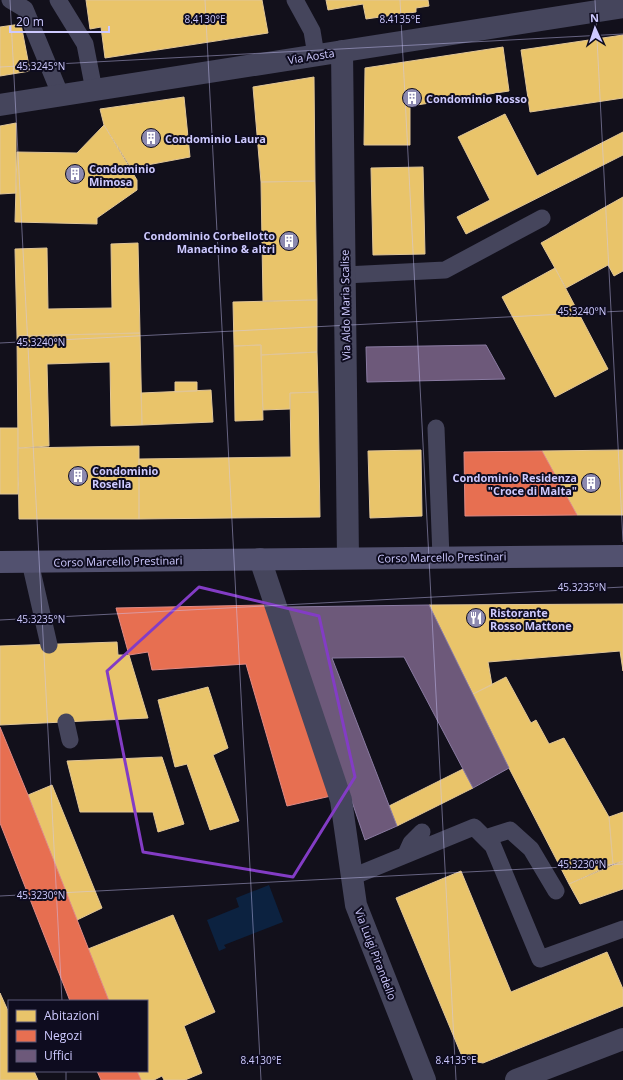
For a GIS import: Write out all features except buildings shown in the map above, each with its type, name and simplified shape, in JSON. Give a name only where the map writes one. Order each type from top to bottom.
[{"type":"main road","name":"Corso Marcello Prestinari","points":[[0,562],[623,556]]},
{"type":"street","name":"Via Aosta","points":[[0,105],[623,7]]},
{"type":"street","name":"Via Aldo Maria Scalise","points":[[342,51],[348,558]]},
{"type":"street","name":"Via Luigi Pirandello","points":[[260,559],[341,800],[356,905],[425,1080]]},
{"type":"street","points":[[516,1080],[623,1039]]},
{"type":"lane","points":[[10,0],[25,9],[61,96]]},
{"type":"lane","points":[[58,0],[85,44],[94,90]]},
{"type":"lane","points":[[295,0],[312,31],[316,56]]},
{"type":"lane","points":[[345,274],[445,270],[542,218]]},
{"type":"lane","points":[[436,428],[441,558]]},
{"type":"lane","points":[[30,562],[49,645]]},
{"type":"lane","points":[[66,722],[70,740]]},
{"type":"lane","points":[[352,877],[474,827],[493,846],[540,959],[623,929]]},
{"type":"lane","points":[[485,838],[510,830],[531,849],[556,891]]},
{"type":"lane","points":[[406,854],[411,843],[422,832]]},
{"type":"highlighted area","points":[[199,587],[319,616],[355,777],[293,877],[143,852],[107,671]]},
{"type":"water","points":[[269,885],[283,922],[224,945],[226,948],[219,951],[207,920],[239,907],[236,898]]},
{"type":"place","name":"Condominio Rosso","points":[[412,98]]},
{"type":"place","name":"Condominio Laura","points":[[151,138]]},
{"type":"place","name":"Condominio Mimosa","points":[[75,174]]},
{"type":"place","name":"Condominio Corbellotto Manachino & altri","points":[[289,241]]},
{"type":"place","name":"Condominio Rosella","points":[[78,476]]},
{"type":"place","name":"Condominio Residenza \"Croce di Malta\"","points":[[591,483]]},
{"type":"place","name":"Ristorante Rosso Mattone","points":[[476,618]]}]
